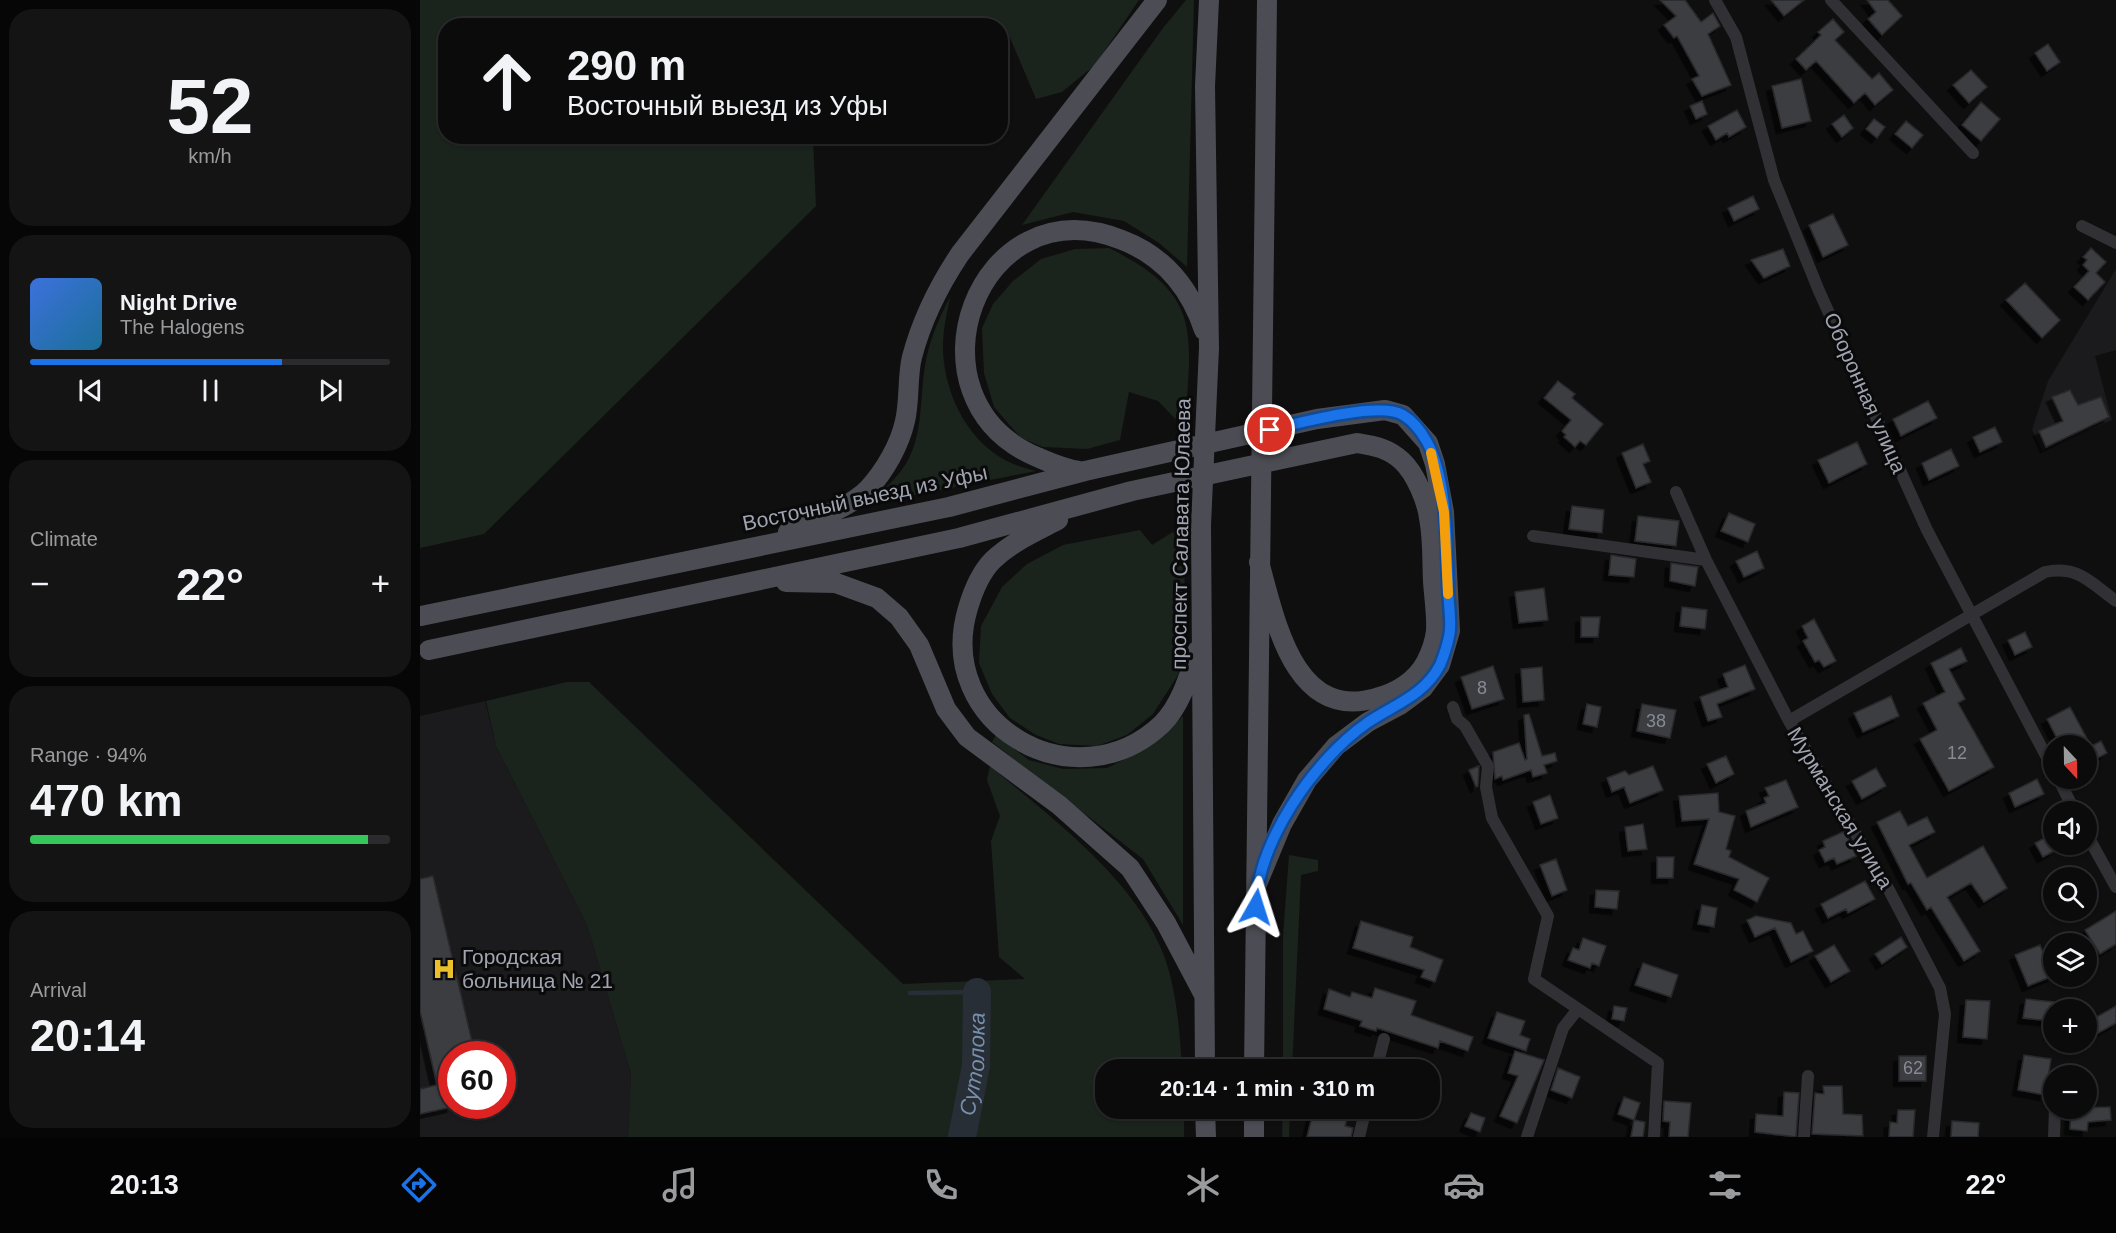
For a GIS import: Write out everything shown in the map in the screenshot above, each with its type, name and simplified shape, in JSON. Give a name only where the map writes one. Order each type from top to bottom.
[{"type":"main road","points":[[757,546],[845,505],[868,489],[882,470],[897,446],[905,421],[912,360],[926,313],[940,284],[960,254],[1157,0]]},
{"type":"main road","name":"проспект Салавата Юлаева","points":[[1205,1059],[1202,525],[1209,348],[1205,86],[1209,0]]},
{"type":"main road","points":[[1254,1059],[1268,0]]},
{"type":"main road","points":[[1085,471],[1066,470],[1012,444],[994,429],[968,382],[964,353],[969,315],[975,297],[987,275],[1009,253],[1032,238],[1066,230],[1102,232],[1146,250],[1177,279],[1197,310],[1209,348]]},
{"type":"main road","name":"Восточный выезд из Уфы","points":[[421,616],[949,507],[1085,471],[1317,419],[1385,410],[1403,415],[1428,443],[1435,464],[1444,512],[1450,631],[1440,665],[1423,688],[1400,705],[1368,722],[1336,746],[1307,780],[1282,824],[1257,884]]},
{"type":"main road","points":[[429,650],[959,538],[1132,491],[1357,443],[1386,448],[1404,462],[1419,488],[1429,516],[1436,633],[1426,662],[1411,681],[1390,694],[1368,701],[1348,701],[1326,696],[1309,683],[1294,665],[1280,633],[1259,562]]},
{"type":"main road","points":[[1099,500],[1018,540],[992,561],[974,589],[962,627],[963,662],[973,694],[987,712],[1003,729],[1035,750],[1077,757],[1099,755],[1122,749],[1150,733],[1163,722],[1176,704],[1188,680],[1203,631]]},
{"type":"main road","points":[[763,579],[836,584],[877,598],[899,616],[919,645],[946,709],[967,737],[1059,805],[1130,868],[1166,923],[1204,995]]},
{"type":"main road","points":[[1205,1119],[1206,1137]]},
{"type":"main road","points":[[1254,1119],[1254,1137]]},
{"type":"street","name":"Оборонная улица","points":[[1715,0],[1736,37],[1774,180],[1819,291],[1927,530],[2043,751]]},
{"type":"street","points":[[1831,0],[1973,153]]},
{"type":"street","points":[[2082,226],[2116,243]]},
{"type":"street","name":"Мурманская улица","points":[[1676,492],[1706,560],[1789,721],[1889,890],[1940,988],[1945,1014],[1933,1137]]},
{"type":"street","points":[[1533,536],[1706,560]]},
{"type":"street","points":[[1789,721],[2045,572],[2062,568],[2075,571],[2116,601]]},
{"type":"street","points":[[1453,707],[1457,719],[1465,726],[1488,766],[1486,787],[1492,818],[1548,916],[1534,979],[1658,1063],[1654,1137]]},
{"type":"street","points":[[2097,853],[2116,887]]},
{"type":"street","points":[[1527,1137],[1563,1028],[1578,1009]]},
{"type":"street","points":[[1379,1059],[1384,1039]]},
{"type":"street","points":[[1804,1137],[1808,1076]]},
{"type":"street","points":[[1359,1137],[1363,1119]]},
{"type":"street","points":[[2054,1137],[2055,1119]]},
{"type":"shaded area","points":[[420,0],[1139,0],[1095,65],[1062,92],[1036,99],[1008,33],[1008,18],[438,18],[438,144],[813,144],[816,206],[484,534],[420,548]]},
{"type":"shaded area","points":[[1186,0],[1194,0],[1187,267],[1159,243],[1124,221],[1073,212],[1022,225],[1163,28]]},
{"type":"shaded area","points":[[1109,248],[1140,266],[1162,283],[1177,302],[1185,321],[1189,343],[1189,368],[1185,429],[1158,401],[1129,392],[1120,440],[1087,449],[1043,447],[1021,438],[994,407],[984,373],[982,328],[993,304],[1013,281],[1041,259],[1075,249]]},
{"type":"shaded area","points":[[2116,269],[2116,350],[2095,356],[2112,420],[2042,451],[2032,430],[2048,381]]},
{"type":"shaded area","points":[[950,297],[943,347],[946,377],[956,406],[973,432],[994,453],[1009,462],[1036,471],[865,505],[895,478],[914,447],[929,348]]},
{"type":"shaded area","points":[[1184,525],[1185,643],[1178,675],[1153,714],[1127,735],[1097,746],[1059,744],[1036,735],[1010,718],[992,694],[979,663],[981,626],[1002,587],[1027,564],[1063,545],[1140,530],[1152,545]]},
{"type":"shaded area","points":[[567,682],[589,682],[903,984],[1025,979],[999,957],[991,841],[1000,816],[987,780],[990,766],[1066,830],[1114,878],[1135,904],[1153,932],[1166,961],[1173,987],[1181,1059],[1095,1059],[1095,1119],[1184,1119],[1184,1137],[628,1137],[631,1074],[587,925],[496,746],[486,701]]},
{"type":"shaded area","points":[[485,701],[496,746],[587,925],[631,1074],[628,1137],[420,1137],[420,716]]},
{"type":"shaded area","points":[[1183,716],[1183,925],[1143,859],[992,742],[996,735],[1029,760],[1063,769],[1107,768],[1147,748]]},
{"type":"shaded area","points":[[1289,855],[1318,860],[1318,871],[1301,875],[1292,1059],[1283,1059],[1283,936]]},
{"type":"shaded area","points":[[1283,1119],[1290,1119],[1289,1137],[1282,1137]]},
{"type":"building","points":[[1660,0],[1685,0],[1701,22],[1713,13],[1720,26],[1708,34],[1731,85],[1702,96],[1692,79],[1699,76],[1677,36],[1674,38],[1664,25],[1676,16]]},
{"type":"building","points":[[1771,0],[1804,0],[1784,16]]},
{"type":"building","points":[[1867,0],[1888,0],[1902,16],[1882,35],[1868,19],[1876,12]]},
{"type":"building","points":[[1833,19],[1844,32],[1835,40],[1872,79],[1879,73],[1893,90],[1875,105],[1865,93],[1854,103],[1816,61],[1806,70],[1796,59],[1821,35],[1818,32]]},
{"type":"building","points":[[2048,44],[2060,62],[2047,71],[2035,53]]},
{"type":"building","points":[[1971,70],[1987,87],[1969,103],[1953,85]]},
{"type":"building","points":[[1801,79],[1811,121],[1782,128],[1772,86]]},
{"type":"building","points":[[1702,101],[1707,114],[1696,119],[1690,106]]},
{"type":"building","points":[[1981,102],[2000,119],[1981,141],[1962,125]]},
{"type":"building","points":[[1737,110],[1746,127],[1729,137],[1727,133],[1716,140],[1708,126]]},
{"type":"building","points":[[1844,115],[1853,128],[1842,137],[1832,124]]},
{"type":"building","points":[[1874,119],[1885,127],[1877,138],[1866,129]]},
{"type":"building","points":[[1906,121],[1923,135],[1912,148],[1895,134]]},
{"type":"building","points":[[1753,196],[1759,209],[1734,221],[1728,208]]},
{"type":"building","points":[[1833,214],[1848,245],[1823,257],[1809,225]]},
{"type":"building","points":[[2091,248],[2106,262],[2096,273],[2105,282],[2088,300],[2074,287],[2089,271],[2083,265],[2087,260],[2083,257]]},
{"type":"building","points":[[1783,249],[1790,266],[1764,278],[1751,260]]},
{"type":"building","points":[[2025,283],[2060,320],[2042,338],[2006,300]]},
{"type":"building","points":[[1558,381],[1575,394],[1572,398],[1603,424],[1586,445],[1580,441],[1575,447],[1564,437],[1566,435],[1562,431],[1571,420],[1544,398]]},
{"type":"building","points":[[2070,390],[2078,405],[2101,397],[2109,417],[2046,447],[2039,431],[2063,421],[2052,397]]},
{"type":"building","points":[[1928,401],[1937,418],[1901,436],[1893,419]]},
{"type":"building","points":[[1995,427],[2002,442],[1980,452],[1973,437]]},
{"type":"building","points":[[1857,442],[1867,464],[1829,483],[1818,460]]},
{"type":"building","points":[[1643,444],[1650,461],[1643,464],[1651,482],[1636,488],[1622,453]]},
{"type":"building","points":[[1951,449],[1959,466],[1929,480],[1922,463]]},
{"type":"building","points":[[1572,506],[1604,510],[1602,533],[1569,529]]},
{"type":"building","points":[[1729,513],[1755,524],[1748,542],[1721,531]]},
{"type":"building","points":[[1638,516],[1679,521],[1676,546],[1635,541]]},
{"type":"building","points":[[1757,551],[1764,568],[1744,577],[1736,561]]},
{"type":"building","points":[[1611,555],[1636,559],[1634,577],[1609,575]]},
{"type":"building","points":[[1671,563],[1698,567],[1695,586],[1670,581]]},
{"type":"building","points":[[1544,588],[1548,620],[1519,623],[1515,592]]},
{"type":"building","points":[[1682,607],[1707,610],[1705,629],[1680,626]]},
{"type":"building","points":[[1581,617],[1600,617],[1598,637],[1581,637]]},
{"type":"building","points":[[1814,619],[1836,661],[1824,667],[1819,660],[1815,662],[1803,641],[1808,638],[1802,626]]},
{"type":"building","points":[[2025,632],[2032,647],[2015,655],[2008,640]]},
{"type":"building","points":[[1961,648],[1967,661],[1949,669],[1965,699],[1958,703],[1994,767],[1949,791],[1920,739],[1937,730],[1923,703],[1945,692],[1931,663]]},
{"type":"building","points":[[1745,665],[1755,689],[1717,704],[1722,717],[1708,721],[1700,697],[1728,687],[1723,674]]},
{"type":"building","points":[[1493,666],[1504,699],[1472,709],[1461,677]]},
{"type":"building","points":[[1542,667],[1544,700],[1523,702],[1521,669]]},
{"type":"building","points":[[1891,696],[1899,716],[1863,732],[1854,713]]},
{"type":"building","points":[[1587,704],[1601,707],[1597,727],[1583,724]]},
{"type":"building","points":[[1642,704],[1676,710],[1670,738],[1637,731]]},
{"type":"building","points":[[2070,707],[2085,735],[2055,735],[2047,719]]},
{"type":"building","points":[[1529,714],[1542,756],[1555,753],[1557,761],[1544,765],[1547,773],[1533,777],[1531,770],[1503,780],[1502,776],[1495,779],[1493,752],[1519,743],[1525,760],[1527,759],[1524,715]]},
{"type":"building","points":[[2101,741],[2107,753],[2097,758],[2097,743]]},
{"type":"building","points":[[1726,756],[1734,774],[1716,783],[1707,764]]},
{"type":"building","points":[[1479,766],[1478,786],[1476,787],[1469,770]]},
{"type":"building","points":[[1653,766],[1663,790],[1630,803],[1624,787],[1612,792],[1607,778],[1625,771],[1629,775]]},
{"type":"building","points":[[1876,768],[1886,786],[1862,799],[1852,781]]},
{"type":"building","points":[[2037,779],[2044,794],[2015,807],[2009,793]]},
{"type":"building","points":[[1786,780],[1798,807],[1751,827],[1746,811],[1766,803],[1764,798],[1769,796],[1765,788]]},
{"type":"building","points":[[1718,793],[1719,812],[1735,816],[1726,849],[1731,851],[1729,857],[1769,878],[1757,902],[1734,890],[1739,879],[1694,864],[1709,819],[1682,821],[1679,796]]},
{"type":"building","points":[[1550,795],[1558,818],[1541,824],[1533,802]]},
{"type":"building","points":[[1900,811],[1908,826],[1927,817],[1935,832],[1909,845],[1927,878],[1983,846],[2007,888],[1984,902],[1971,883],[1947,897],[1980,951],[1964,961],[1931,907],[1927,910],[1911,883],[1908,884],[1877,822]]},
{"type":"building","points":[[1643,824],[1647,849],[1628,851],[1625,827]]},
{"type":"building","points":[[1845,831],[1856,856],[1837,864],[1834,858],[1825,862],[1819,850],[1825,847],[1823,841]]},
{"type":"building","points":[[2043,839],[2043,855],[2047,855],[2043,857],[2035,843]]},
{"type":"building","points":[[1657,857],[1674,857],[1673,878],[1657,878]]},
{"type":"building","points":[[1556,859],[1567,890],[1552,896],[1540,865]]},
{"type":"building","points":[[433,876],[472,1041],[438,1041],[438,1110],[420,1114],[420,1089],[437,1085],[420,1011],[420,879]]},
{"type":"building","points":[[1865,881],[1875,899],[1848,913],[1846,909],[1828,918],[1821,904]]},
{"type":"building","points":[[1596,890],[1619,891],[1617,909],[1595,907]]},
{"type":"building","points":[[1702,905],[1717,908],[1714,927],[1698,924]]},
{"type":"building","points":[[2116,911],[2116,944],[2100,954],[2097,949],[2097,933],[2087,933],[2085,930]]},
{"type":"building","points":[[1756,916],[1791,923],[1796,934],[1803,931],[1813,951],[1791,962],[1775,928],[1755,937],[1747,920]]},
{"type":"building","points":[[1361,921],[1413,937],[1410,947],[1443,960],[1435,982],[1421,977],[1424,970],[1353,948]]},
{"type":"building","points":[[1901,937],[1907,947],[1882,964],[1875,954]]},
{"type":"building","points":[[1583,938],[1606,946],[1599,966],[1592,963],[1590,968],[1568,960],[1573,948],[1579,950]]},
{"type":"building","points":[[1834,945],[1850,971],[1831,982],[1815,956]]},
{"type":"building","points":[[2040,945],[2043,952],[2043,980],[2028,986],[2015,955]]},
{"type":"building","points":[[1643,963],[1678,975],[1671,997],[1635,985]]},
{"type":"building","points":[[1375,988],[1416,1001],[1411,1015],[1473,1037],[1468,1051],[1440,1041],[1438,1048],[1377,1028],[1376,1031],[1360,1026],[1362,1021],[1324,1009],[1329,989],[1350,997],[1352,992],[1372,998]]},
{"type":"building","points":[[2026,999],[2043,1001],[2043,1020],[2023,1018]]},
{"type":"building","points":[[1966,1000],[1990,1001],[1987,1039],[1963,1037]]},
{"type":"building","points":[[1614,1006],[1627,1008],[1624,1021],[1612,1019]]},
{"type":"building","points":[[2116,1006],[2116,1023],[2097,1034],[2097,1017]]},
{"type":"building","points":[[1497,1012],[1525,1021],[1520,1035],[1530,1039],[1526,1051],[1488,1038]]},
{"type":"building","points":[[1515,1051],[1544,1060],[1517,1123],[1500,1116],[1518,1076],[1508,1073]]},
{"type":"building","points":[[2024,1055],[2051,1059],[2050,1065],[2043,1065],[2043,1095],[2018,1090]]},
{"type":"building","points":[[1899,1056],[1926,1056],[1926,1081],[1899,1081]]},
{"type":"building","points":[[1558,1068],[1580,1077],[1572,1098],[1551,1090]]},
{"type":"building","points":[[1823,1086],[1842,1086],[1843,1114],[1862,1115],[1863,1136],[1812,1134],[1815,1093],[1824,1094]]},
{"type":"building","points":[[1784,1092],[1799,1093],[1796,1137],[1755,1132],[1756,1114],[1783,1116]]},
{"type":"building","points":[[1624,1097],[1640,1103],[1634,1120],[1618,1114]]},
{"type":"building","points":[[1664,1101],[1691,1103],[1688,1137],[1669,1137],[1670,1122],[1663,1121]]},
{"type":"building","points":[[2097,1107],[2110,1107],[2111,1120],[2088,1122],[2087,1131],[2070,1129],[2070,1119],[2097,1119]]},
{"type":"building","points":[[1898,1110],[1915,1110],[1913,1137],[1889,1137],[1890,1122],[1897,1123]]},
{"type":"building","points":[[1471,1113],[1485,1118],[1480,1132],[1465,1126]]},
{"type":"building","points":[[1311,1119],[1347,1119],[1345,1126],[1353,1128],[1351,1137],[1307,1137]]},
{"type":"building","points":[[1634,1120],[1645,1122],[1643,1137],[1631,1137]]},
{"type":"building","points":[[1952,1121],[1979,1123],[1978,1137],[1951,1137]]},
{"type":"waterway","points":[[910,993],[977,992]]},
{"type":"waterway","name":"Сутолока","points":[[962,1137],[976,1066],[977,992]]},
{"type":"slow traffic","points":[[1431,453],[1444,512],[1448,594]]},
{"type":"place","name":"Городская больница № 21","points":[[444,969]]},
{"type":"route","points":[[1256,907],[1257,884],[1282,824],[1307,780],[1336,746],[1368,722],[1400,705],[1423,688],[1440,665],[1450,631],[1444,512],[1435,464],[1428,443],[1417,428],[1403,415],[1385,410],[1317,419],[1270,430]]}]
